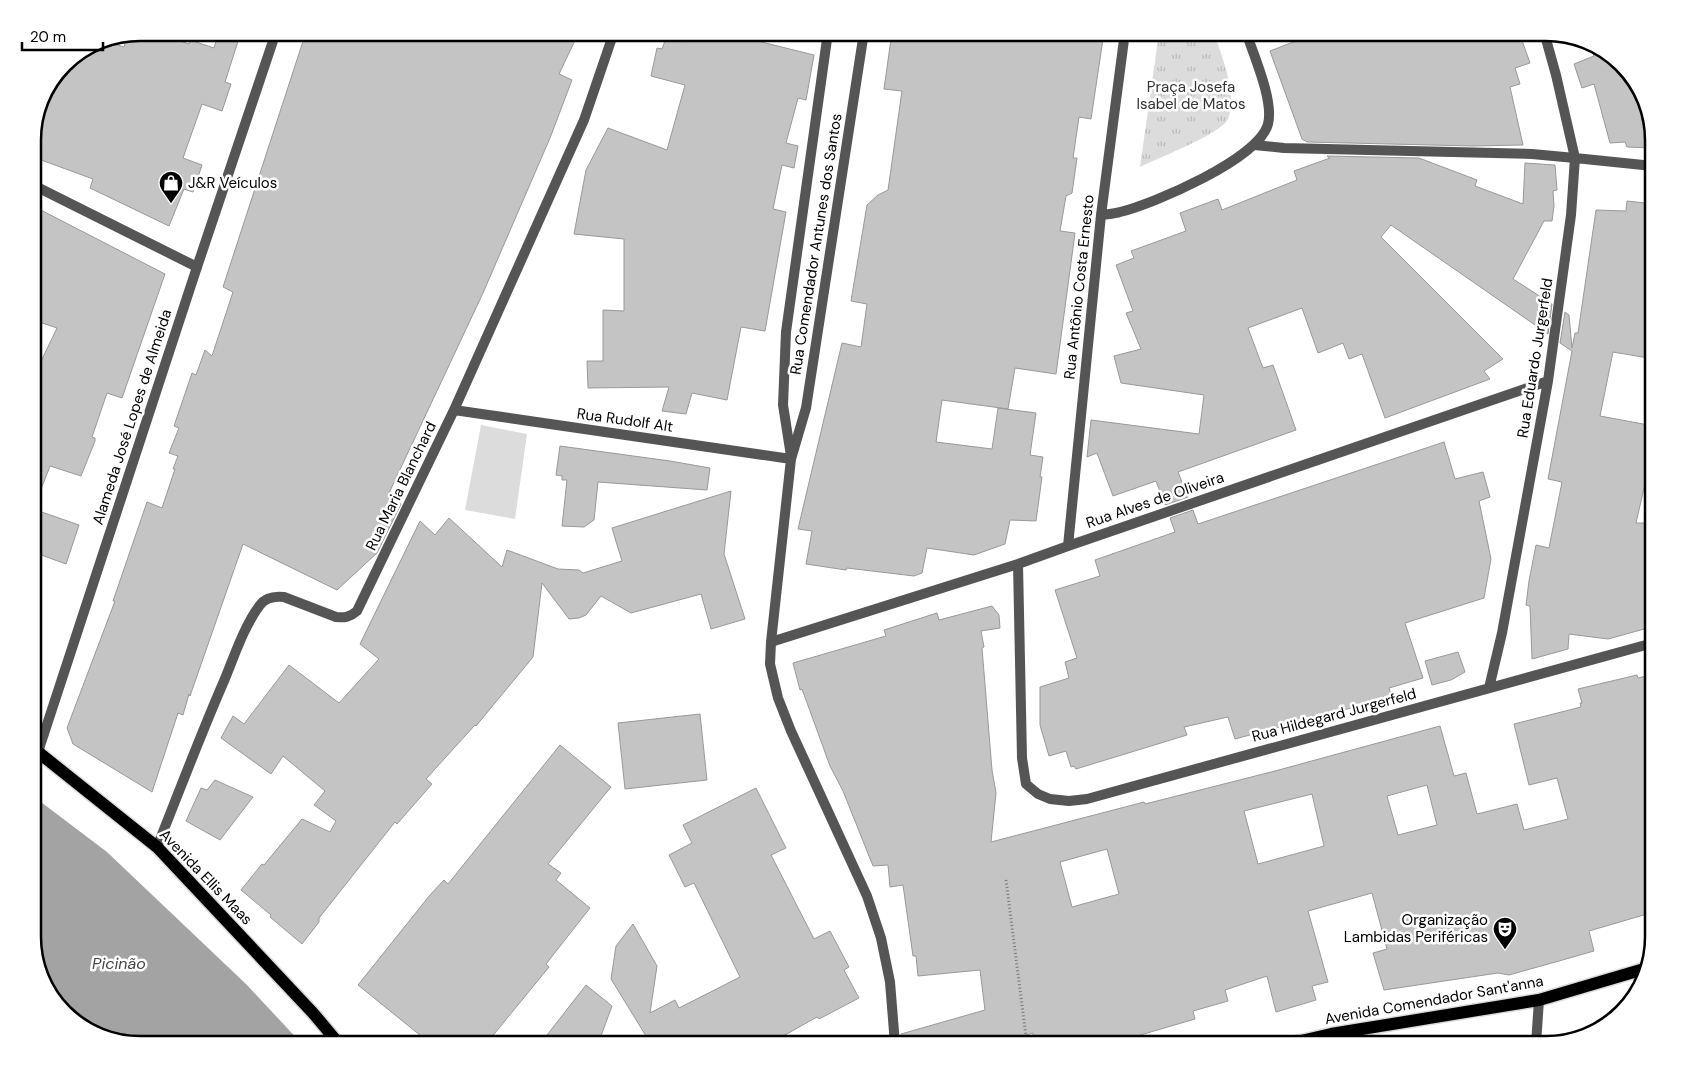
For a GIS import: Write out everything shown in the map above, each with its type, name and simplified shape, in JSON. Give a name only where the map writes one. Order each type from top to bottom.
[{"type":"main road","name":"Avenida Ellis Maas","points":[[41,754],[157,847],[332,1036]]},
{"type":"main road","name":"Avenida Comendador Sant'anna","points":[[1322,1036],[1539,1000],[1638,972]]},
{"type":"street","name":"Alameda José Lopes de Almeida","points":[[41,735],[273,41]]},
{"type":"street","name":"Rua Maria Blanchard","points":[[157,847],[242,638],[260,605],[265,600],[284,597],[336,617],[345,618],[352,616],[357,611],[454,410],[584,120],[611,41]]},
{"type":"street","name":"Rua Comendador Antunes dos Santos","points":[[791,459],[783,405],[786,332],[827,41]]},
{"type":"street","name":"Rua Comendador Antunes dos Santos","points":[[863,41],[806,408],[791,459],[770,664],[778,698],[791,731],[867,896],[881,938],[890,982],[894,1036]]},
{"type":"street","name":"Rua Antônio Costa Ernesto","points":[[1068,546],[1101,215],[1124,41]]},
{"type":"street","points":[[1101,215],[1137,206],[1200,179],[1225,167],[1254,145],[1268,125],[1269,102],[1249,41]]},
{"type":"street","name":"Rua Eduardo Jurgerfeld","points":[[1489,688],[1502,633],[1548,381],[1571,216],[1575,158],[1547,41]]},
{"type":"street","points":[[1254,145],[1284,148],[1532,154],[1645,165]]},
{"type":"street","points":[[41,188],[197,268]]},
{"type":"street","name":"Rua Alves de Oliveira","points":[[771,642],[1018,564],[1548,381]]},
{"type":"street","name":"Rua Rudolf Alt","points":[[454,410],[791,459]]},
{"type":"street","name":"Rua Hildegard Jurgerfeld","points":[[1018,564],[1022,758],[1026,784],[1038,794],[1050,799],[1069,801],[1087,799],[1645,645]]},
{"type":"street","points":[[1537,1036],[1539,1000]]},
{"type":"path","points":[[1006,880],[1026,1036]]},
{"type":"green space","name":"Praça Josefa Isabel de Matos","points":[[1158,41],[1216,41],[1230,88],[1231,110],[1228,119],[1214,132],[1140,167]]},
{"type":"green space","points":[[481,425],[527,434],[515,519],[465,510]]},
{"type":"water","name":"Picinão","points":[[41,802],[107,852],[247,985],[295,1036],[128,1035],[103,1028],[85,1019],[75,1011],[62,997],[49,974],[41,943]]},
{"type":"building","points":[[180,41],[189,44],[190,41],[193,41],[214,48],[216,41],[238,41],[225,82],[231,84],[222,111],[202,104],[183,158],[202,165],[193,192],[184,189],[169,226],[90,188],[93,179],[41,160],[42,128],[49,103],[58,85],[70,70],[85,58],[116,44],[124,47],[126,42],[128,42]]},
{"type":"building","points":[[303,41],[575,41],[559,74],[572,80],[550,138],[483,293],[389,493],[401,504],[377,553],[337,590],[243,544],[183,715],[178,713],[152,792],[73,744],[67,728],[115,601],[113,601],[147,502],[162,508],[178,456],[169,453],[179,428],[174,426],[192,373],[196,375],[205,350],[212,356],[233,292],[223,287]]},
{"type":"building","points":[[665,41],[757,41],[814,55],[806,100],[798,98],[786,143],[798,146],[794,168],[782,165],[773,209],[786,212],[765,331],[741,327],[727,400],[692,393],[686,414],[662,411],[669,387],[588,388],[587,361],[603,361],[603,310],[624,311],[624,239],[574,234],[586,170],[608,128],[667,150],[685,85],[651,76],[657,48],[662,49]]},
{"type":"building","points":[[891,41],[1103,41],[1091,119],[1079,117],[1073,158],[1077,158],[1072,193],[1066,196],[1060,231],[1075,233],[1056,374],[1015,368],[1008,409],[942,400],[936,442],[992,449],[998,408],[1036,413],[1030,455],[1043,457],[1036,521],[1010,520],[1005,544],[974,555],[927,548],[922,573],[914,576],[847,568],[846,570],[806,564],[812,531],[798,529],[842,343],[861,347],[867,304],[851,301],[867,205],[878,195],[888,190],[902,91],[884,89]]},
{"type":"building","points":[[1296,41],[1522,41],[1530,63],[1515,68],[1520,84],[1510,87],[1523,145],[1473,146],[1307,142],[1302,139],[1270,51]]},
{"type":"building","points":[[1593,54],[1611,66],[1628,85],[1641,115],[1645,148],[1627,147],[1625,142],[1610,143],[1594,84],[1582,88],[1574,64],[1594,56]]},
{"type":"building","points":[[1327,156],[1419,158],[1477,180],[1475,186],[1523,204],[1525,163],[1555,165],[1557,190],[1553,191],[1552,221],[1544,221],[1513,279],[1552,304],[1548,334],[1391,225],[1381,237],[1503,359],[1484,371],[1490,379],[1385,418],[1362,354],[1349,359],[1343,343],[1318,353],[1302,308],[1248,328],[1263,368],[1273,365],[1296,430],[1178,472],[1188,497],[1165,505],[1156,481],[1113,496],[1097,453],[1087,457],[1091,420],[1199,434],[1204,395],[1121,383],[1114,356],[1141,349],[1126,313],[1133,311],[1116,265],[1134,258],[1131,251],[1186,231],[1180,213],[1218,199],[1222,210],[1297,180],[1294,171],[1330,158]]},
{"type":"building","points":[[1627,201],[1645,203],[1645,357],[1613,352],[1600,416],[1645,424],[1645,484],[1636,523],[1645,523],[1645,629],[1608,639],[1569,634],[1568,649],[1532,659],[1530,606],[1526,605],[1529,581],[1536,545],[1549,548],[1562,482],[1548,479],[1572,351],[1560,343],[1565,312],[1569,315],[1572,348],[1575,333],[1578,333],[1596,210],[1626,211]]},
{"type":"building","points":[[41,210],[165,274],[122,398],[107,393],[92,437],[95,438],[95,441],[81,476],[50,466],[41,489],[41,361],[57,328],[41,323]]},
{"type":"building","points":[[1444,442],[1455,479],[1483,472],[1490,497],[1479,501],[1491,559],[1484,598],[1405,623],[1423,678],[1389,688],[1392,697],[1235,739],[1228,717],[1184,727],[1187,735],[1076,769],[1074,766],[1071,767],[1066,751],[1049,756],[1040,725],[1040,687],[1069,678],[1065,662],[1077,658],[1055,590],[1100,576],[1095,560],[1175,532],[1170,518],[1193,510],[1198,524]]},
{"type":"building","points":[[560,446],[710,468],[707,490],[598,482],[594,520],[584,527],[562,526],[567,480],[562,480],[562,476],[556,475]]},
{"type":"building","points":[[731,491],[724,554],[745,619],[711,629],[701,594],[631,613],[601,596],[586,615],[569,619],[542,583],[533,657],[476,726],[426,779],[432,784],[397,824],[395,822],[319,918],[319,922],[302,944],[241,890],[302,819],[330,832],[336,821],[314,805],[325,791],[283,756],[271,774],[221,738],[233,716],[244,724],[289,665],[339,703],[379,659],[360,644],[420,521],[435,535],[449,518],[502,567],[507,550],[558,569],[579,570],[583,573],[622,561],[612,528]]},
{"type":"building","points":[[41,512],[79,525],[66,564],[41,555]]},
{"type":"building","points":[[992,606],[999,615],[1000,628],[981,631],[984,647],[982,648],[992,770],[996,793],[991,842],[1144,802],[1145,804],[1275,771],[1440,726],[1454,776],[1466,773],[1477,814],[1517,804],[1524,830],[1568,819],[1557,778],[1529,785],[1514,724],[1581,707],[1580,703],[1582,703],[1578,689],[1637,675],[1638,678],[1645,676],[1645,915],[1589,931],[1594,951],[1509,975],[1498,973],[1384,990],[1373,953],[1387,949],[1372,893],[1308,911],[1328,982],[1312,986],[1316,1000],[1276,1012],[1267,976],[1225,990],[1228,1001],[1193,1011],[1195,1019],[1137,1036],[1033,1036],[1033,1033],[1023,1036],[901,1036],[901,1034],[985,1010],[980,970],[918,976],[916,956],[913,956],[903,885],[890,887],[888,865],[873,866],[843,791],[830,766],[802,689],[800,690],[793,663],[886,636],[884,630],[937,613],[939,620]],"holes":[[[1427,785],[1437,825],[1398,835],[1387,796]],[[1312,794],[1324,846],[1258,864],[1244,811]],[[1107,849],[1119,894],[1072,907],[1060,862]]]},
{"type":"building","points":[[1458,652],[1465,672],[1451,680],[1432,685],[1425,661]]},
{"type":"building","points":[[700,714],[707,780],[625,789],[618,723]]},
{"type":"building","points":[[560,745],[611,787],[548,864],[561,873],[556,880],[590,908],[546,964],[549,967],[493,1036],[421,1036],[358,985],[430,895],[444,880],[448,884]]},
{"type":"building","points":[[215,780],[253,797],[220,840],[186,821],[201,788],[207,790]]},
{"type":"building","points":[[756,788],[786,848],[771,855],[814,939],[830,931],[849,967],[844,970],[859,998],[819,1019],[817,1017],[783,1036],[646,1036],[611,979],[616,946],[633,924],[657,966],[650,1013],[675,1000],[679,1008],[740,977],[694,883],[685,887],[669,855],[692,843],[683,825]]},
{"type":"building","points":[[586,985],[612,1006],[601,1036],[546,1036]]},
{"type":"place","name":"J&R Veículos","points":[[171,204]]},
{"type":"place","name":"Organização Lambidas Periféricas","points":[[1505,950]]}]
